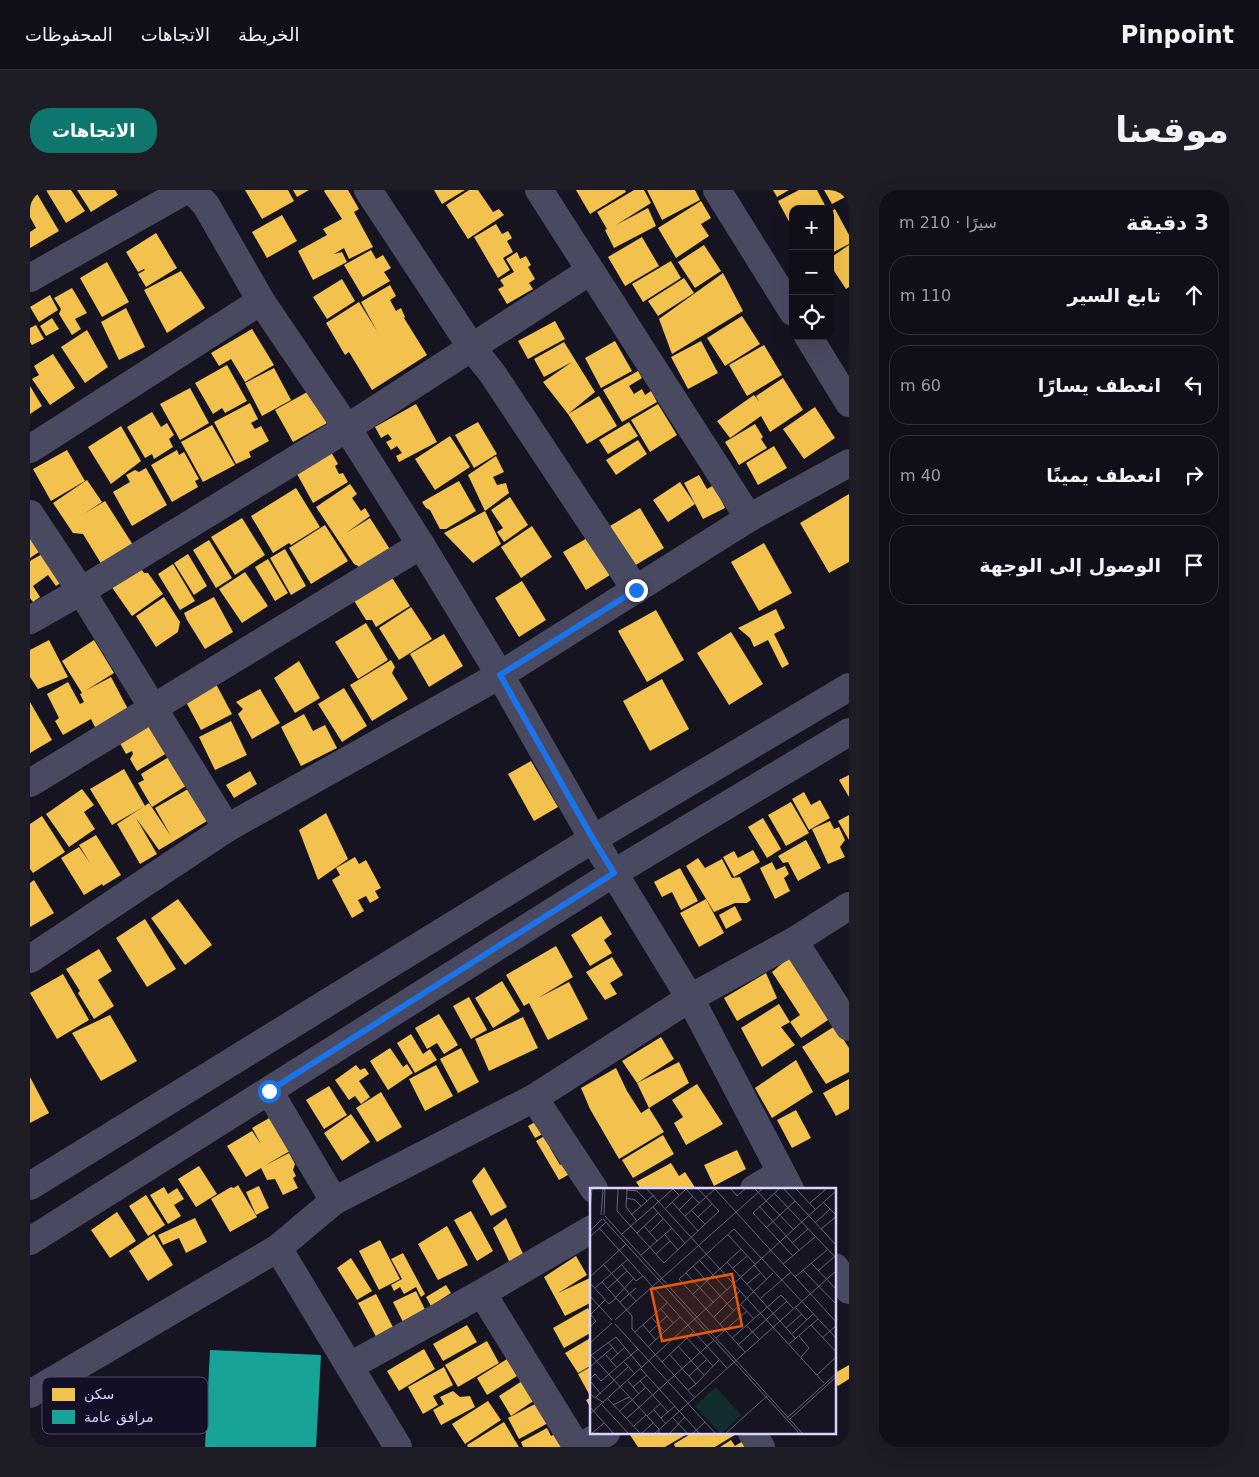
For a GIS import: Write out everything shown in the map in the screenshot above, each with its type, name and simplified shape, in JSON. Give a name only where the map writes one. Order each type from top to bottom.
[{"type":"street","points":[[30,278],[186,190]]},
{"type":"street","points":[[192,190],[206,205],[261,301],[348,428],[422,545],[500,675],[593,839],[690,998],[785,1181],[761,1188]]},
{"type":"street","points":[[368,190],[472,348],[492,373],[636,590]]},
{"type":"street","points":[[539,190],[749,518]]},
{"type":"street","points":[[718,190],[789,305]]},
{"type":"street","points":[[30,620],[81,591],[348,428],[590,271]]},
{"type":"street","points":[[30,449],[261,301]]},
{"type":"street","points":[[810,340],[849,403]]},
{"type":"street","points":[[30,960],[227,828],[500,675],[749,518],[849,463]]},
{"type":"street","points":[[30,514],[81,591],[227,828]]},
{"type":"street","points":[[30,783],[422,545]]},
{"type":"street","points":[[30,1186],[593,839],[849,687]]},
{"type":"street","points":[[30,1241],[614,873],[849,732]]},
{"type":"street","points":[[59,1377],[278,1248],[334,1201],[534,1098],[690,998],[794,941],[849,906]]},
{"type":"street","points":[[794,941],[849,1027]]},
{"type":"street","points":[[269,1091],[334,1201]]},
{"type":"street","points":[[534,1098],[593,1188]]},
{"type":"street","points":[[350,1366],[590,1230]]},
{"type":"street","points":[[278,1248],[398,1447]]},
{"type":"street","points":[[836,1269],[849,1290]]},
{"type":"street","points":[[482,1293],[578,1447],[604,1434]]},
{"type":"street","points":[[30,1394],[42,1387]]},
{"type":"street","points":[[753,1434],[761,1447]]},
{"type":"building: سكن","points":[[46,190],[71,190],[85,211],[66,223]]},
{"type":"building: سكن","points":[[77,190],[115,190],[118,195],[91,212]]},
{"type":"building: سكن","points":[[245,190],[288,190],[294,201],[262,219]]},
{"type":"building: سكن","points":[[293,190],[309,190],[297,197]]},
{"type":"building: سكن","points":[[325,190],[348,190],[359,209],[354,212],[373,247],[349,259],[344,248],[334,254],[342,252],[347,262],[313,280],[298,251],[327,235],[323,229],[342,219]]},
{"type":"building: سكن","points":[[434,190],[465,190],[442,204]]},
{"type":"building: سكن","points":[[469,190],[478,190],[493,212],[499,209],[504,215],[468,239],[446,205]]},
{"type":"building: سكن","points":[[576,190],[625,190],[626,192],[590,214]]},
{"type":"building: سكن","points":[[634,190],[644,190],[651,203],[616,225],[648,208],[656,226],[614,248],[605,230],[607,229],[597,212]]},
{"type":"building: سكن","points":[[647,190],[695,190],[700,200],[662,220]]},
{"type":"building: سكن","points":[[773,190],[789,190],[777,197]]},
{"type":"building: سكن","points":[[799,190],[817,190],[825,205],[789,205],[789,222],[778,201]]},
{"type":"building: سكن","points":[[824,190],[849,190],[849,195],[832,204]]},
{"type":"building: سكن","points":[[36,192],[59,231],[30,248],[30,232],[36,228],[30,217],[30,196]]},
{"type":"building: سكن","points":[[701,201],[711,218],[701,224],[709,236],[676,258],[658,228]]},
{"type":"building: سكن","points":[[834,210],[849,235],[849,244],[834,252],[834,250]]},
{"type":"building: سكن","points":[[282,215],[297,241],[267,258],[252,232]]},
{"type":"building: سكن","points":[[496,224],[502,234],[508,231],[512,238],[507,241],[513,252],[503,258],[510,270],[498,278],[474,237]]},
{"type":"building: سكن","points":[[156,233],[177,268],[146,287],[138,274],[145,270],[138,272],[126,252]]},
{"type":"building: سكن","points":[[642,237],[659,266],[625,286],[608,257]]},
{"type":"building: سكن","points":[[704,245],[721,271],[695,288],[678,262]]},
{"type":"building: سكن","points":[[849,245],[849,287],[846,289],[834,271],[834,255]]},
{"type":"building: سكن","points":[[371,250],[376,259],[383,255],[391,268],[384,272],[390,281],[363,297],[344,265]]},
{"type":"building: سكن","points":[[517,252],[520,259],[526,256],[531,265],[528,267],[535,279],[529,283],[533,289],[507,304],[498,289],[504,286],[500,280],[514,272],[506,259]]},
{"type":"building: سكن","points":[[671,261],[681,278],[643,302],[632,284]]},
{"type":"building: سكن","points":[[107,262],[129,302],[102,317],[80,278]]},
{"type":"building: سكن","points":[[181,271],[205,308],[167,333],[144,290]]},
{"type":"building: سكن","points":[[723,273],[743,311],[672,354],[659,319]]},
{"type":"building: سكن","points":[[684,278],[694,293],[658,316],[648,301]]},
{"type":"building: سكن","points":[[342,279],[355,301],[327,319],[313,297]]},
{"type":"building: سكن","points":[[390,285],[396,296],[390,300],[396,311],[401,308],[404,318],[427,355],[372,390],[349,352],[345,355],[326,323],[359,302],[377,331],[361,302]]},
{"type":"building: سكن","points":[[72,288],[87,313],[75,319],[81,329],[72,335],[59,314],[61,309],[54,298]]},
{"type":"building: سكن","points":[[50,295],[58,310],[39,322],[30,307]]},
{"type":"building: سكن","points":[[126,308],[145,347],[119,360],[101,322]]},
{"type":"building: سكن","points":[[742,316],[760,344],[725,366],[707,338]]},
{"type":"building: سكن","points":[[52,318],[59,329],[46,336],[40,326]]},
{"type":"building: سكن","points":[[555,321],[565,339],[528,359],[518,341]]},
{"type":"building: سكن","points":[[36,325],[44,339],[32,345],[30,342],[30,328]]},
{"type":"building: سكن","points":[[252,329],[274,365],[245,382],[231,359],[219,366],[211,353]]},
{"type":"building: سكن","points":[[87,330],[108,367],[85,383],[61,347]]},
{"type":"building: سكن","points":[[615,341],[632,371],[601,388],[585,358]]},
{"type":"building: سكن","points":[[701,341],[718,373],[688,389],[671,357]]},
{"type":"building: سكن","points":[[564,342],[595,392],[568,414],[543,382],[572,362],[544,377],[534,359]]},
{"type":"building: سكن","points":[[764,345],[782,375],[747,396],[729,365]]},
{"type":"building: سكن","points":[[53,354],[75,388],[50,405],[32,379],[39,375],[34,366]]},
{"type":"building: سكن","points":[[227,365],[247,401],[225,413],[222,408],[213,414],[195,383]]},
{"type":"building: سكن","points":[[274,368],[291,400],[262,416],[245,383]]},
{"type":"building: سكن","points":[[638,371],[642,378],[629,386],[634,394],[642,389],[645,395],[651,391],[657,402],[622,422],[603,390]]},
{"type":"building: سكن","points":[[783,378],[803,410],[770,432],[761,416],[730,438],[717,421],[754,395],[759,401],[756,396]]},
{"type":"building: سكن","points":[[30,386],[42,406],[30,414]]},
{"type":"building: سكن","points":[[190,388],[209,423],[180,440],[160,404]]},
{"type":"building: سكن","points":[[309,391],[327,423],[293,442],[275,410]]},
{"type":"building: سكن","points":[[599,396],[617,426],[587,444],[568,414]]},
{"type":"building: سكن","points":[[250,403],[258,419],[251,423],[255,429],[261,426],[269,441],[249,452],[251,457],[236,464],[214,422]]},
{"type":"building: سكن","points":[[416,404],[437,442],[399,462],[396,456],[402,453],[397,446],[391,450],[386,442],[392,439],[388,434],[381,438],[375,427]]},
{"type":"building: سكن","points":[[658,404],[677,435],[650,452],[631,420]]},
{"type":"building: سكن","points":[[815,407],[835,438],[804,459],[783,429]]},
{"type":"building: سكن","points":[[152,412],[161,427],[167,423],[174,435],[169,439],[173,447],[154,459],[152,454],[145,458],[127,427]]},
{"type":"building: سكن","points":[[478,422],[497,454],[474,468],[455,435]]},
{"type":"building: سكن","points":[[629,422],[638,436],[608,454],[599,440]]},
{"type":"building: سكن","points":[[755,424],[767,448],[739,465],[725,442]]},
{"type":"building: سكن","points":[[212,425],[235,465],[203,482],[181,442]]},
{"type":"building: سكن","points":[[121,426],[141,461],[111,484],[88,447]]},
{"type":"building: سكن","points":[[450,436],[470,467],[435,490],[415,459]]},
{"type":"building: سكن","points":[[638,440],[647,454],[616,475],[606,460]]},
{"type":"building: سكن","points":[[774,446],[787,468],[758,485],[746,463]]},
{"type":"building: سكن","points":[[67,450],[85,481],[51,501],[33,469]]},
{"type":"building: سكن","points":[[177,450],[179,455],[184,452],[199,479],[195,481],[198,487],[172,502],[151,465]]},
{"type":"building: سكن","points":[[331,452],[338,464],[335,466],[339,474],[343,473],[348,482],[313,503],[296,472]]},
{"type":"building: سكن","points":[[496,456],[504,472],[493,477],[497,485],[506,483],[509,493],[485,511],[468,475]]},
{"type":"building: سكن","points":[[146,468],[167,505],[132,526],[113,492],[130,482],[126,475],[135,470],[139,472]]},
{"type":"building: سكن","points":[[699,475],[707,489],[714,485],[725,508],[703,519],[684,483]]},
{"type":"building: سكن","points":[[87,480],[102,502],[84,514],[105,501],[133,545],[102,565],[83,534],[73,533],[53,503]]},
{"type":"building: سكن","points":[[459,481],[476,511],[446,529],[440,529],[430,510],[422,502]]},
{"type":"building: سكن","points":[[680,482],[695,504],[668,522],[653,500]]},
{"type":"building: سكن","points":[[350,484],[357,494],[352,498],[361,511],[365,508],[370,516],[346,533],[370,518],[391,551],[360,570],[316,507]]},
{"type":"building: سكن","points":[[296,488],[320,527],[291,545],[289,543],[273,553],[251,516]]},
{"type":"building: سكن","points":[[849,494],[849,562],[829,573],[800,523]]},
{"type":"building: سكن","points":[[510,497],[528,525],[504,542],[497,532],[503,528],[491,510]]},
{"type":"building: سكن","points":[[640,508],[664,548],[634,566],[610,526]]},
{"type":"building: سكن","points":[[485,511],[501,544],[473,563],[444,533]]},
{"type":"building: سكن","points":[[242,518],[265,555],[235,575],[211,537]]},
{"type":"building: سكن","points":[[325,525],[348,561],[311,584],[289,548]]},
{"type":"building: سكن","points":[[532,526],[552,557],[521,578],[501,547]]},
{"type":"building: سكن","points":[[596,533],[610,575],[586,590],[563,552]]},
{"type":"building: سكن","points":[[30,536],[42,550],[30,558]]},
{"type":"building: سكن","points":[[209,540],[232,578],[216,588],[193,550]]},
{"type":"building: سكن","points":[[764,543],[792,593],[759,611],[731,562]]},
{"type":"building: سكن","points":[[285,549],[306,586],[291,595],[270,558]]},
{"type":"building: سكن","points":[[42,554],[62,582],[56,586],[48,575],[33,586],[40,597],[33,602],[30,598],[30,561]]},
{"type":"building: سكن","points":[[188,554],[207,586],[194,595],[174,563]]},
{"type":"building: سكن","points":[[268,559],[288,593],[275,601],[255,567]]},
{"type":"building: سكن","points":[[173,564],[195,601],[180,610],[158,574]]},
{"type":"building: سكن","points":[[139,566],[144,573],[148,573],[163,594],[132,616],[111,586]]},
{"type":"building: سكن","points":[[245,572],[268,606],[242,623],[219,589]]},
{"type":"building: سكن","points":[[391,576],[410,606],[376,627],[372,620],[366,620],[353,599]]},
{"type":"building: سكن","points":[[522,581],[546,620],[519,637],[495,598]]},
{"type":"building: سكن","points":[[164,597],[180,622],[178,632],[156,647],[136,616]]},
{"type":"building: سكن","points":[[214,597],[233,632],[205,649],[184,613]]},
{"type":"building: سكن","points":[[411,607],[432,639],[399,660],[379,628]]},
{"type":"building: سكن","points":[[776,609],[785,628],[774,634],[789,664],[782,668],[768,640],[754,647],[750,638],[738,628]]},
{"type":"building: سكن","points":[[656,610],[684,660],[647,682],[618,631]]},
{"type":"building: سكن","points":[[366,623],[388,660],[358,679],[335,642]]},
{"type":"building: سكن","points":[[731,632],[763,684],[729,705],[697,653]]},
{"type":"building: سكن","points":[[444,634],[463,666],[429,687],[410,654]]},
{"type":"building: سكن","points":[[49,640],[68,677],[38,689],[30,677],[30,650]]},
{"type":"building: سكن","points":[[94,640],[114,673],[85,691],[111,677],[129,711],[96,729],[91,719],[63,735],[55,721],[59,718],[47,694],[68,682],[80,704],[84,702],[80,694],[82,693],[62,661]]},
{"type":"building: سكن","points":[[391,660],[395,667],[392,673],[408,699],[372,721],[350,685]]},
{"type":"building: سكن","points":[[299,661],[320,698],[295,713],[274,678]]},
{"type":"building: سكن","points":[[662,679],[689,729],[650,751],[623,701]]},
{"type":"building: سكن","points":[[216,684],[232,714],[201,730],[185,700]]},
{"type":"building: سكن","points":[[344,688],[367,726],[342,742],[318,704]]},
{"type":"building: سكن","points":[[260,689],[280,723],[252,739],[238,714],[243,709],[236,702]]},
{"type":"building: سكن","points":[[30,702],[52,740],[30,753]]},
{"type":"building: سكن","points":[[304,714],[313,731],[325,725],[337,748],[301,766],[281,727]]},
{"type":"building: سكن","points":[[152,716],[172,750],[137,771],[130,759],[133,754],[132,751],[126,754],[116,736]]},
{"type":"building: سكن","points":[[231,721],[247,755],[215,770],[199,737]]},
{"type":"building: سكن","points":[[172,755],[189,784],[152,807],[138,783],[144,780],[141,774]]},
{"type":"building: سكن","points":[[531,761],[558,807],[534,821],[508,774]]},
{"type":"building: سكن","points":[[124,769],[145,806],[112,825],[90,789]]},
{"type":"building: سكن","points":[[250,771],[257,784],[234,798],[226,785]]},
{"type":"building: سكن","points":[[849,775],[849,797],[839,780]]},
{"type":"building: سكن","points":[[82,789],[94,805],[84,812],[95,829],[69,847],[46,814]]},
{"type":"building: سكن","points":[[188,789],[207,821],[159,850],[136,818],[157,854],[140,864],[117,824],[149,803],[171,836],[155,808]]},
{"type":"building: سكن","points":[[804,792],[811,805],[820,800],[830,818],[809,830],[792,799]]},
{"type":"building: سكن","points":[[791,802],[809,833],[786,846],[768,815]]},
{"type":"building: سكن","points":[[326,813],[348,859],[318,880],[299,830]]},
{"type":"building: سكن","points":[[849,815],[849,840],[838,821]]},
{"type":"building: سكن","points":[[42,816],[65,852],[33,873],[30,869],[30,824]]},
{"type":"building: سكن","points":[[763,818],[781,849],[767,858],[748,827]]},
{"type":"building: سكن","points":[[830,821],[834,829],[839,827],[845,840],[840,847],[845,857],[828,864],[812,829]]},
{"type":"building: سكن","points":[[96,835],[121,875],[84,895],[61,858],[79,847],[90,863],[79,845]]},
{"type":"building: سكن","points":[[806,840],[821,868],[798,881],[788,862],[783,863],[778,856]]},
{"type":"building: سكن","points":[[753,850],[760,862],[734,877],[723,857],[734,851],[738,858]]},
{"type":"building: سكن","points":[[355,857],[359,864],[366,860],[381,888],[375,891],[379,898],[370,903],[366,896],[358,900],[364,911],[352,918],[332,880],[340,875],[336,868]]},
{"type":"building: سكن","points":[[698,858],[705,868],[722,859],[732,878],[740,877],[751,900],[747,903],[735,903],[714,912],[686,866]]},
{"type":"building: سكن","points":[[772,862],[776,870],[785,866],[789,874],[784,878],[790,891],[775,899],[760,868]]},
{"type":"building: سكن","points":[[680,868],[698,901],[681,910],[672,892],[662,897],[654,882]]},
{"type":"building: سكن","points":[[34,880],[54,913],[30,927],[30,883]]},
{"type":"building: سكن","points":[[178,899],[212,945],[185,965],[151,918]]},
{"type":"building: سكن","points":[[706,899],[724,933],[699,947],[680,913]]},
{"type":"building: سكن","points":[[735,906],[742,920],[726,929],[719,915]]},
{"type":"building: سكن","points":[[601,916],[612,934],[604,940],[612,953],[590,966],[571,935]]},
{"type":"building: سكن","points":[[145,919],[176,969],[147,987],[116,938]]},
{"type":"building: سكن","points":[[556,946],[573,977],[538,998],[569,982],[588,1019],[548,1040],[529,1003],[524,1006],[506,975]]},
{"type":"building: سكن","points":[[99,949],[112,971],[98,980],[114,1006],[94,1019],[66,969]]},
{"type":"building: سكن","points":[[791,956],[831,1018],[801,1038],[790,1022],[800,1015],[772,972]]},
{"type":"building: سكن","points":[[612,957],[623,975],[610,983],[617,994],[605,1000],[586,972]]},
{"type":"building: سكن","points":[[766,973],[777,998],[737,1021],[724,998]]},
{"type":"building: سكن","points":[[63,974],[89,1020],[57,1039],[30,993]]},
{"type":"building: سكن","points":[[502,981],[520,1011],[493,1028],[475,998]]},
{"type":"building: سكن","points":[[469,997],[487,1030],[471,1039],[453,1006]]},
{"type":"building: سكن","points":[[779,1004],[790,1022],[781,1027],[795,1045],[762,1067],[741,1028]]},
{"type":"building: سكن","points":[[439,1014],[458,1045],[444,1054],[437,1043],[427,1049],[415,1028]]},
{"type":"building: سكن","points":[[110,1015],[137,1061],[101,1081],[72,1033]]},
{"type":"building: سكن","points":[[523,1017],[538,1048],[489,1071],[475,1039]]},
{"type":"building: سكن","points":[[835,1026],[849,1048],[849,1072],[826,1084],[802,1047]]},
{"type":"building: سكن","points":[[411,1034],[423,1054],[430,1049],[437,1060],[415,1073],[397,1043]]},
{"type":"building: سكن","points":[[661,1037],[674,1059],[637,1083],[622,1061]]},
{"type":"building: سكن","points":[[390,1048],[403,1067],[407,1064],[413,1073],[388,1090],[370,1061]]},
{"type":"building: سكن","points":[[461,1048],[479,1082],[458,1093],[440,1059]]},
{"type":"building: سكن","points":[[796,1060],[813,1092],[772,1118],[755,1088]]},
{"type":"building: سكن","points":[[679,1062],[689,1083],[649,1108],[637,1083]]},
{"type":"building: سكن","points":[[356,1065],[360,1070],[365,1068],[369,1074],[359,1081],[370,1097],[361,1104],[355,1096],[349,1100],[335,1080]]},
{"type":"building: سكن","points":[[436,1065],[453,1096],[425,1111],[409,1079]]},
{"type":"building: سكن","points":[[616,1068],[627,1091],[641,1113],[649,1108],[664,1132],[619,1159],[590,1109],[581,1088]]},
{"type":"building: سكن","points":[[30,1077],[49,1113],[30,1123]]},
{"type":"building: سكن","points":[[849,1079],[849,1109],[836,1116],[823,1093]]},
{"type":"building: سكن","points":[[697,1084],[723,1124],[686,1145],[674,1123],[683,1117],[672,1100]]},
{"type":"building: سكن","points":[[329,1086],[347,1115],[324,1129],[306,1100]]},
{"type":"building: سكن","points":[[381,1092],[402,1127],[377,1142],[356,1108]]},
{"type":"building: سكن","points":[[796,1110],[811,1138],[792,1148],[777,1120]]},
{"type":"building: سكن","points":[[351,1114],[370,1142],[342,1161],[324,1133]]},
{"type":"building: سكن","points":[[271,1117],[290,1151],[264,1166],[289,1153],[295,1164],[293,1170],[296,1176],[293,1178],[298,1188],[283,1195],[275,1179],[267,1180],[261,1168],[246,1177],[227,1146],[252,1131],[261,1144],[252,1128]]},
{"type":"building: سكن","points":[[544,1117],[550,1130],[535,1138],[528,1126]]},
{"type":"building: سكن","points":[[551,1132],[557,1143],[550,1148],[560,1165],[568,1160],[575,1171],[559,1180],[536,1141]]},
{"type":"building: سكن","points":[[663,1135],[674,1154],[633,1178],[622,1160]]},
{"type":"building: سكن","points":[[737,1150],[746,1169],[714,1186],[704,1165]]},
{"type":"building: سكن","points":[[671,1163],[679,1176],[685,1172],[695,1188],[640,1188],[636,1182]]},
{"type":"building: سكن","points":[[199,1166],[217,1194],[196,1207],[178,1179]]},
{"type":"building: سكن","points":[[484,1167],[507,1207],[491,1216],[472,1181]]},
{"type":"building: سكن","points":[[238,1185],[257,1217],[230,1232],[211,1199]]},
{"type":"building: سكن","points":[[259,1186],[269,1208],[256,1215],[246,1192]]},
{"type":"building: سكن","points":[[164,1187],[168,1194],[177,1188],[184,1199],[174,1205],[181,1216],[168,1224],[150,1195]]},
{"type":"building: سكن","points":[[146,1195],[165,1225],[148,1236],[129,1206]]},
{"type":"building: سكن","points":[[471,1211],[493,1251],[477,1261],[454,1220]]},
{"type":"building: سكن","points":[[117,1212],[136,1241],[110,1258],[91,1230]]},
{"type":"building: سكن","points":[[195,1218],[207,1242],[186,1253],[179,1238],[163,1245],[158,1235]]},
{"type":"building: سكن","points":[[506,1218],[526,1260],[511,1265],[493,1228]]},
{"type":"building: سكن","points":[[447,1226],[468,1265],[438,1280],[418,1244]]},
{"type":"building: سكن","points":[[154,1234],[173,1265],[148,1281],[129,1251]]},
{"type":"building: سكن","points":[[380,1240],[400,1279],[379,1290],[359,1251]]},
{"type":"building: سكن","points":[[403,1253],[425,1294],[421,1297],[416,1287],[404,1294],[400,1287],[394,1291],[391,1285],[402,1279],[391,1259]]},
{"type":"building: سكن","points":[[576,1256],[587,1275],[558,1293],[590,1278],[590,1303],[565,1316],[544,1277]]},
{"type":"building: سكن","points":[[351,1258],[372,1291],[357,1300],[337,1268]]},
{"type":"building: سكن","points":[[446,1285],[451,1293],[431,1306],[426,1297]]},
{"type":"building: سكن","points":[[416,1291],[429,1318],[406,1328],[393,1302]]},
{"type":"building: سكن","points":[[376,1294],[397,1335],[380,1344],[358,1303]]},
{"type":"building: سكن","points":[[588,1308],[590,1312],[590,1333],[564,1348],[553,1328]]},
{"type":"building: سكن","points":[[467,1325],[477,1342],[443,1361],[433,1344]]},
{"type":"building: سكن","points":[[590,1338],[590,1366],[578,1373],[565,1353]]},
{"type":"building: سكن","points":[[487,1341],[499,1363],[458,1387],[445,1365]]},
{"type":"building: سكن","points":[[424,1349],[435,1369],[399,1391],[387,1371]]},
{"type":"building: سكن","points":[[507,1359],[517,1376],[487,1395],[477,1378]]},
{"type":"building: سكن","points":[[849,1365],[849,1379],[838,1386],[836,1372]]},
{"type":"building: سكن","points":[[444,1367],[453,1385],[433,1396],[438,1405],[423,1414],[408,1387]]},
{"type":"building: سكن","points":[[590,1367],[590,1394],[589,1394],[578,1374]]},
{"type":"building: سكن","points":[[522,1381],[535,1400],[511,1416],[499,1396]]},
{"type":"building: سكن","points":[[453,1391],[460,1397],[470,1396],[475,1407],[441,1425],[433,1410],[444,1404],[440,1397]]},
{"type":"building: سكن","points":[[590,1398],[590,1407],[586,1400]]},
{"type":"building: سكن","points":[[488,1401],[501,1420],[465,1444],[452,1424]]},
{"type":"building: سكن","points":[[539,1402],[550,1422],[519,1439],[508,1418]]},
{"type":"building: سكن","points":[[504,1422],[519,1447],[468,1447],[467,1445]]},
{"type":"building: سكن","points":[[547,1428],[551,1436],[559,1432],[565,1447],[523,1447],[521,1442]]},
{"type":"building: سكن","points":[[687,1434],[665,1447],[638,1447],[630,1435]]},
{"type":"building: سكن","points":[[690,1434],[736,1434],[715,1447],[675,1447],[674,1444]]},
{"type":"building: سكن","points":[[751,1436],[757,1447],[720,1447],[731,1440],[735,1446]]},
{"type":"building: مرافق عامة","points":[[210,1350],[321,1355],[316,1447],[205,1447],[206,1434],[208,1434]]},
{"type":"route","points":[[269,1091],[614,873],[500,675],[636,590]]}]
